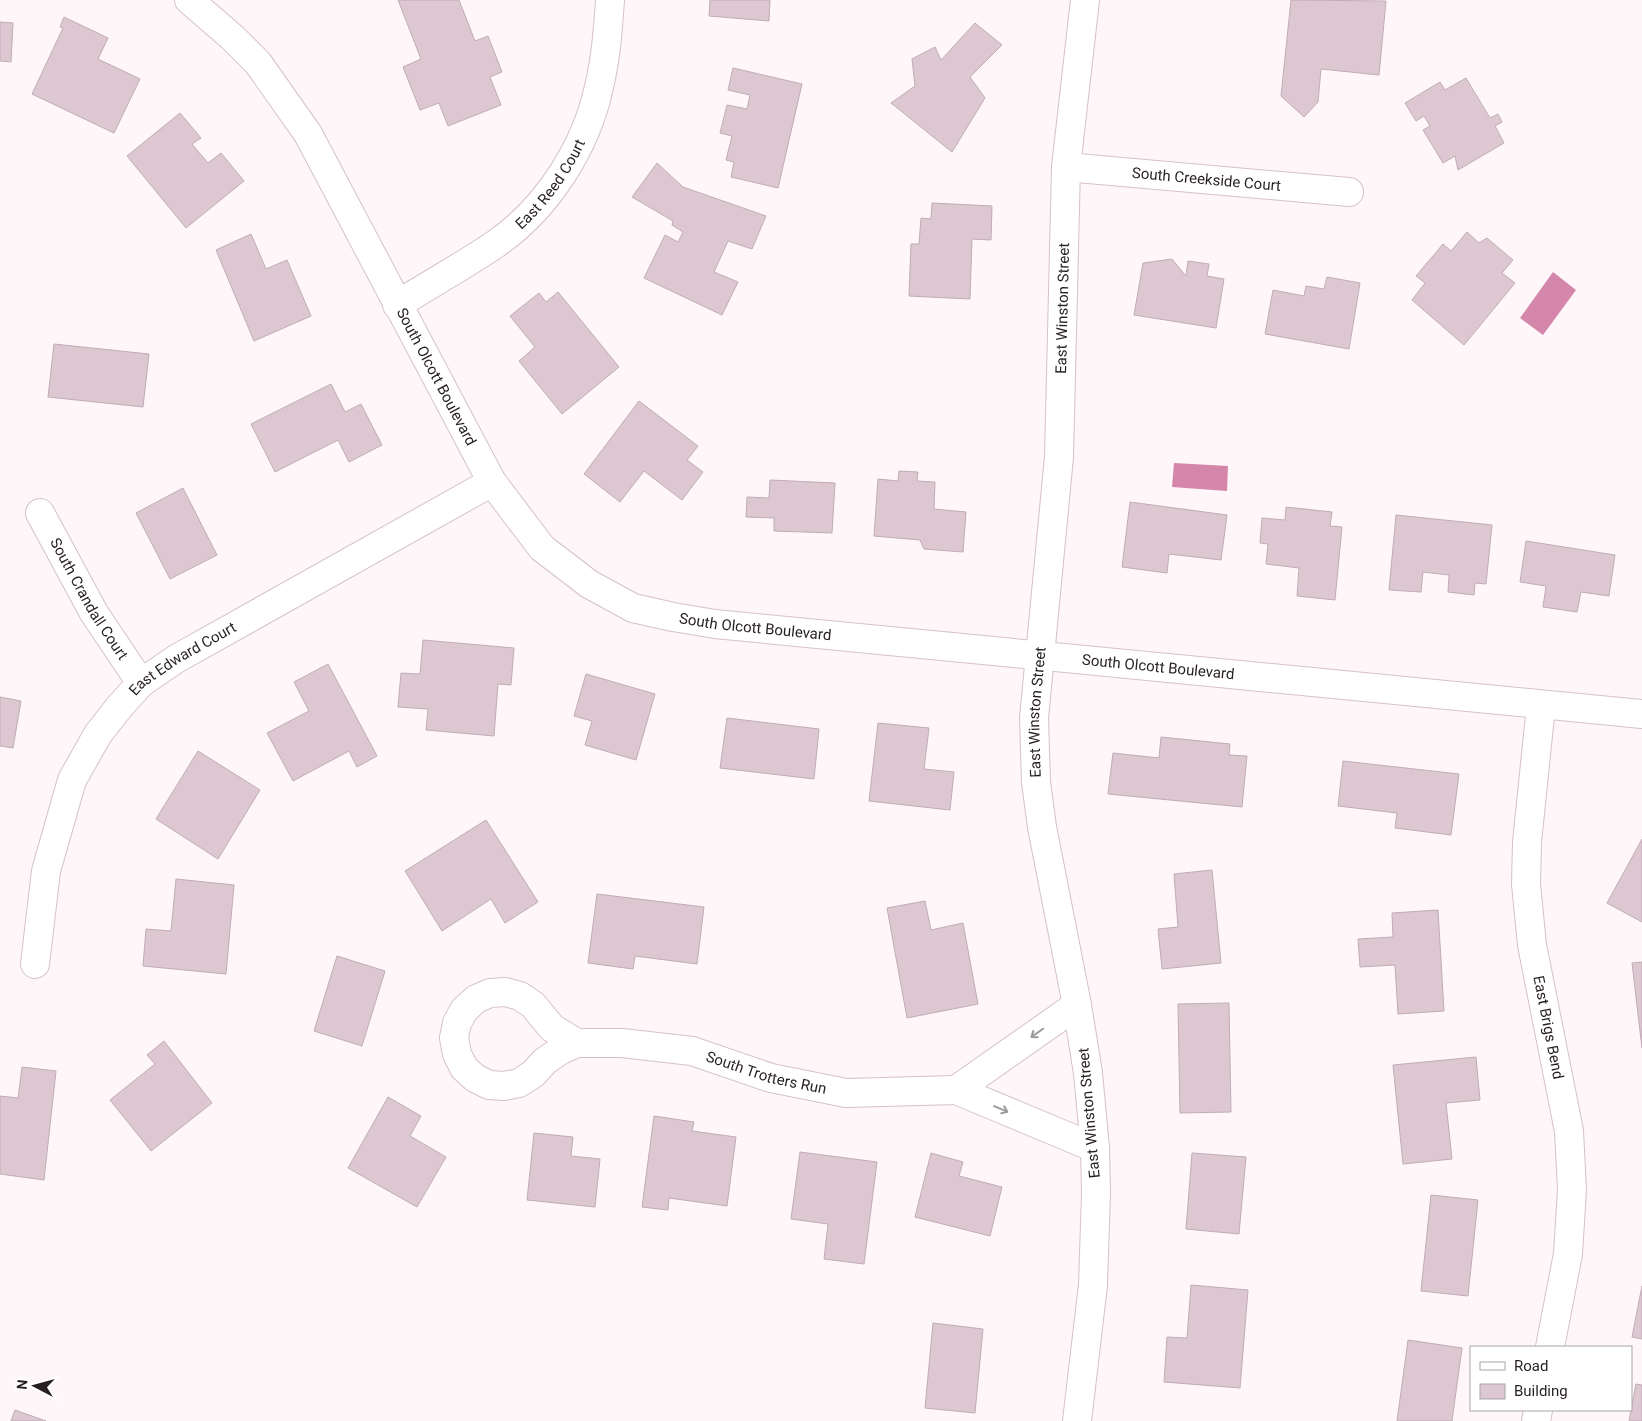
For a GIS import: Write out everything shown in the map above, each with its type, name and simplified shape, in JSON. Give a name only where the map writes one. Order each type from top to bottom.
[{"type":"street","name":"South Olcott Boulevard","points":[[189,0],[233,38],[258,63],[308,134],[492,482],[542,548],[589,584],[634,608],[715,624],[1541,706],[1642,714]]},
{"type":"street","name":"East Reed Court","points":[[397,305],[498,242],[529,214],[552,188],[574,153],[591,115],[604,61],[610,0]]},
{"type":"street","name":"East Winston Street","points":[[1077,1421],[1093,1285],[1096,1202],[1095,1148],[1088,1073],[1077,1005],[1042,827],[1036,782],[1034,718],[1059,457],[1066,167],[1085,0]]},
{"type":"street","name":"South Creekside Court","points":[[1066,167],[1349,192]]},
{"type":"street","name":"East Edward Court","points":[[35,964],[46,871],[72,780],[98,734],[141,683],[176,659],[492,482]]},
{"type":"street","name":"South Crandall Court","points":[[40,513],[94,613],[141,683]]},
{"type":"street","name":"East Brigs Bend","points":[[1541,706],[1526,842],[1526,884],[1532,945],[1569,1131],[1572,1190],[1568,1254],[1550,1346]]},
{"type":"street","points":[[956,1090],[1077,1005]]},
{"type":"street","name":"South Trotters Run","points":[[577,1043],[622,1044],[692,1051],[771,1078],[846,1094],[956,1090],[1095,1148]]},
{"type":"shaded area","points":[[1553,272],[1576,290],[1543,335],[1520,318]]},
{"type":"shaded area","points":[[1174,463],[1228,466],[1227,491],[1172,487]]},
{"type":"building","points":[[398,0],[459,0],[475,41],[488,36],[502,72],[490,77],[501,105],[448,126],[439,103],[420,110],[403,67],[421,59]]},
{"type":"building","points":[[710,0],[770,0],[769,21],[709,16]]},
{"type":"building","points":[[1291,0],[1386,1],[1379,75],[1321,69],[1318,102],[1304,117],[1281,96]]},
{"type":"building","points":[[64,17],[108,38],[98,59],[140,79],[114,133],[32,94],[63,28],[60,27]]},
{"type":"building","points":[[0,22],[13,23],[11,62],[0,61]]},
{"type":"building","points":[[975,23],[1002,45],[970,77],[985,98],[952,152],[891,103],[915,86],[912,59],[935,47],[941,60]]},
{"type":"building","points":[[733,68],[802,84],[778,188],[731,177],[734,162],[726,160],[732,136],[720,133],[727,105],[747,109],[750,95],[728,90]]},
{"type":"building","points":[[1466,78],[1490,118],[1498,114],[1502,122],[1495,126],[1504,143],[1458,170],[1455,156],[1443,163],[1423,130],[1430,126],[1424,116],[1416,121],[1405,103],[1440,82],[1445,90]]},
{"type":"building","points":[[180,113],[201,138],[192,144],[208,163],[221,153],[244,181],[186,228],[127,156]]},
{"type":"building","points":[[657,163],[683,187],[766,216],[752,249],[728,241],[714,272],[738,282],[722,315],[644,278],[665,235],[678,242],[683,232],[672,225],[673,221],[632,197]]},
{"type":"building","points":[[932,203],[992,206],[991,240],[972,239],[970,299],[909,296],[911,244],[919,244],[921,218],[931,219]]},
{"type":"building","points":[[1467,232],[1479,243],[1487,238],[1513,260],[1502,273],[1515,283],[1464,345],[1412,300],[1425,283],[1416,276],[1443,244],[1451,251]]},
{"type":"building","points":[[251,234],[266,269],[287,260],[311,316],[254,341],[216,250]]},
{"type":"building","points":[[1172,259],[1186,276],[1188,261],[1209,264],[1207,276],[1224,279],[1216,328],[1134,315],[1143,263]]},
{"type":"building","points":[[1327,277],[1360,283],[1349,349],[1265,334],[1273,290],[1304,296],[1306,286],[1324,289]]},
{"type":"building","points":[[558,292],[619,367],[562,414],[519,361],[535,347],[510,316],[539,293],[546,302]]},
{"type":"building","points":[[54,344],[149,354],[143,407],[48,397]]},
{"type":"building","points":[[331,384],[345,412],[361,404],[382,445],[349,462],[338,440],[275,472],[251,424]]},
{"type":"building","points":[[639,401],[698,446],[687,460],[703,472],[682,500],[644,471],[620,502],[584,474]]},
{"type":"building","points":[[899,471],[918,472],[917,481],[935,482],[934,509],[966,512],[963,552],[924,549],[920,540],[874,536],[878,479],[898,481]]},
{"type":"building","points":[[770,480],[835,483],[832,533],[774,531],[774,518],[746,517],[747,497],[769,498]]},
{"type":"building","points":[[183,488],[217,555],[170,579],[136,513]]},
{"type":"building","points":[[1130,502],[1227,515],[1221,560],[1169,554],[1167,573],[1122,567]]},
{"type":"building","points":[[1286,507],[1332,512],[1330,526],[1342,527],[1335,600],[1297,596],[1299,568],[1266,564],[1268,544],[1260,543],[1262,518],[1285,520]]},
{"type":"building","points":[[1396,515],[1492,525],[1486,584],[1475,583],[1474,595],[1448,592],[1449,575],[1423,572],[1421,592],[1389,590]]},
{"type":"building","points":[[1526,541],[1615,555],[1609,596],[1581,592],[1577,612],[1543,607],[1546,586],[1520,582]]},
{"type":"building","points":[[423,640],[514,648],[511,685],[498,684],[494,736],[426,730],[428,709],[398,707],[401,673],[420,674]]},
{"type":"building","points":[[328,664],[377,756],[357,767],[349,751],[293,781],[267,733],[309,711],[294,682]]},
{"type":"building","points":[[586,674],[655,694],[636,760],[585,745],[592,721],[574,716]]},
{"type":"building","points":[[0,697],[21,701],[13,748],[0,746]]},
{"type":"building","points":[[727,718],[819,729],[814,779],[720,768]]},
{"type":"building","points":[[878,723],[929,728],[924,769],[954,772],[950,810],[869,801]]},
{"type":"building","points":[[1161,737],[1230,744],[1229,755],[1247,756],[1242,807],[1108,794],[1113,753],[1159,758]]},
{"type":"building","points":[[198,751],[260,790],[218,859],[156,819]]},
{"type":"building","points":[[1343,761],[1459,774],[1451,835],[1395,828],[1397,813],[1338,806]]},
{"type":"building","points":[[486,820],[538,902],[505,923],[491,899],[442,931],[405,871]]},
{"type":"building","points":[[1642,839],[1642,922],[1607,903]]},
{"type":"building","points":[[1212,870],[1221,963],[1162,969],[1158,929],[1178,927],[1174,874]]},
{"type":"building","points":[[176,879],[234,885],[226,974],[143,966],[146,929],[171,931]]},
{"type":"building","points":[[597,894],[704,907],[697,964],[635,956],[633,969],[588,963]]},
{"type":"building","points":[[925,901],[931,930],[963,923],[978,1004],[907,1018],[887,908]]},
{"type":"building","points":[[1438,910],[1444,1011],[1398,1014],[1395,965],[1360,967],[1358,939],[1393,937],[1392,913]]},
{"type":"building","points":[[337,956],[385,971],[362,1046],[314,1031]]},
{"type":"building","points":[[1642,962],[1642,1048],[1632,963]]},
{"type":"building","points":[[1229,1003],[1231,1112],[1180,1113],[1178,1004]]},
{"type":"building","points":[[164,1041],[212,1103],[151,1151],[110,1100],[155,1064],[147,1055]]},
{"type":"building","points":[[1476,1057],[1480,1100],[1446,1103],[1452,1159],[1403,1164],[1393,1065]]},
{"type":"building","points":[[22,1067],[56,1071],[44,1180],[0,1174],[0,1096],[18,1098]]},
{"type":"building","points":[[388,1097],[421,1116],[410,1136],[446,1157],[417,1207],[348,1168]]},
{"type":"building","points":[[654,1116],[694,1122],[692,1131],[736,1137],[727,1206],[669,1198],[668,1210],[642,1207]]},
{"type":"building","points":[[534,1133],[573,1137],[571,1156],[600,1159],[595,1207],[527,1200]]},
{"type":"building","points":[[800,1152],[877,1162],[864,1264],[824,1259],[828,1224],[791,1219]]},
{"type":"building","points":[[931,1153],[963,1162],[959,1176],[1002,1187],[990,1236],[915,1217]]},
{"type":"building","points":[[1192,1153],[1246,1157],[1239,1234],[1186,1229]]},
{"type":"building","points":[[1431,1195],[1478,1200],[1468,1296],[1421,1291]]},
{"type":"building","points":[[1191,1285],[1248,1290],[1240,1388],[1164,1382],[1167,1337],[1187,1338]]},
{"type":"building","points":[[1642,1286],[1642,1339],[1632,1337]]},
{"type":"building","points":[[933,1323],[983,1329],[975,1413],[925,1408]]},
{"type":"building","points":[[1408,1340],[1462,1348],[1452,1421],[1397,1421]]},
{"type":"building","points":[[1636,1384],[1642,1385],[1642,1421],[1629,1421]]},
{"type":"building","points":[[15,1410],[46,1421],[11,1421]]}]
